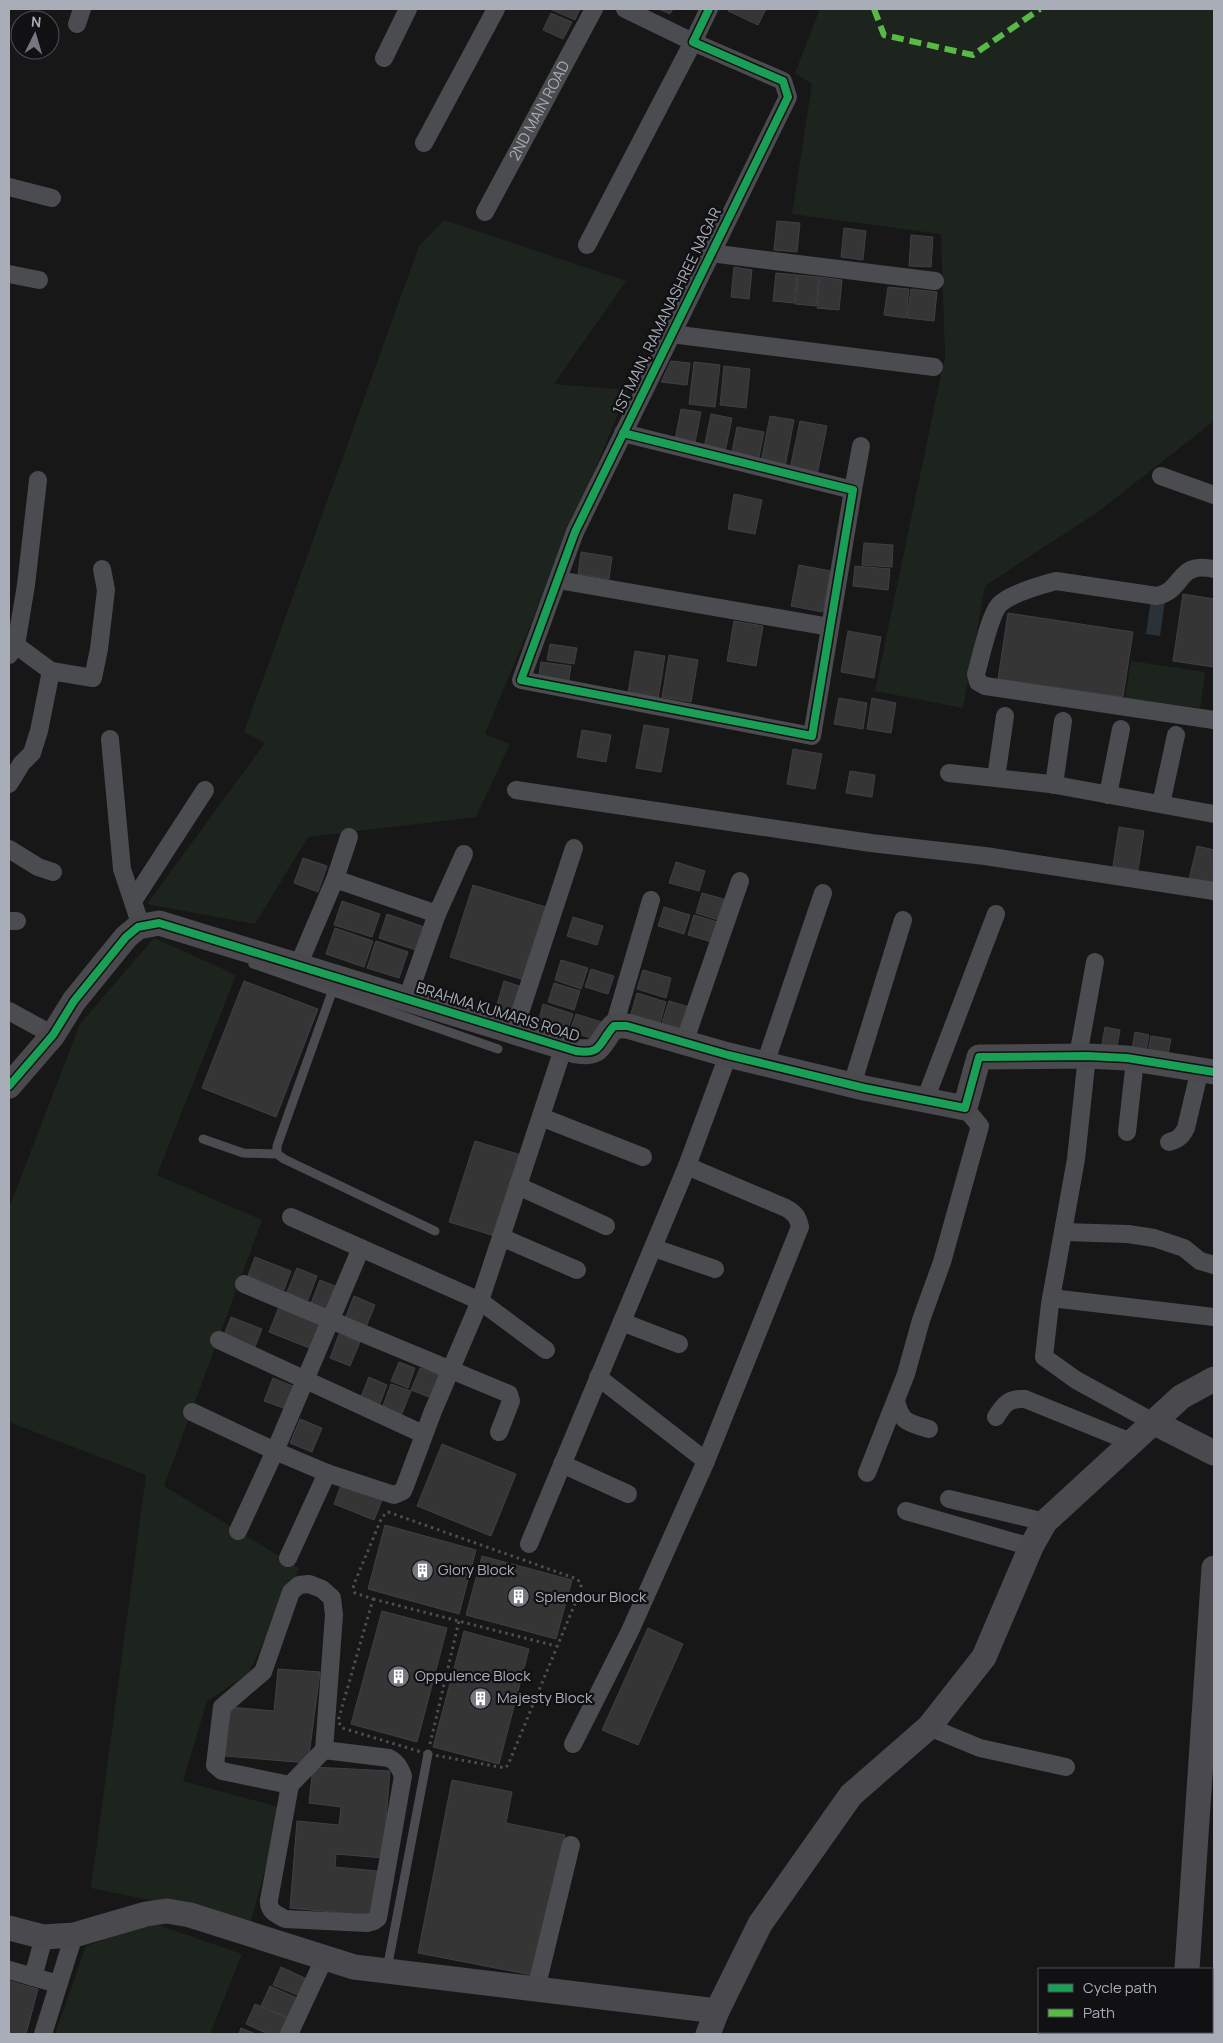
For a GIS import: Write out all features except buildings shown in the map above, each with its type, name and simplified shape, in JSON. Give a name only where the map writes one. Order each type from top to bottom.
[{"type":"street","points":[[384,58],[408,9]]},
{"type":"street","points":[[424,143],[496,9]]},
{"type":"street","name":"2ND MAIN ROAD","points":[[485,212],[594,9]]},
{"type":"street","name":"1ST MAIN, RAMANASHREE NAGAR","points":[[625,9],[693,42],[783,81],[788,97],[575,532],[522,680],[812,736],[830,627]]},
{"type":"street","points":[[587,245],[693,42],[708,9]]},
{"type":"street","points":[[9,187],[52,198]]},
{"type":"street","points":[[710,253],[935,281]]},
{"type":"street","points":[[9,274],[39,280]]},
{"type":"street","points":[[671,334],[934,367]]},
{"type":"street","points":[[623,433],[853,490]]},
{"type":"street","points":[[558,580],[830,627],[861,446]]},
{"type":"street","points":[[1161,476],[1214,495]]},
{"type":"street","points":[[38,480],[26,585],[11,646],[51,671],[93,678],[99,649],[106,590],[102,569]]},
{"type":"street","points":[[1214,569],[1202,566],[1190,569],[1166,594],[1157,596],[1056,581],[1043,584],[1008,599],[1000,605],[993,617],[976,674],[978,682],[985,686],[1214,720]]},
{"type":"street","points":[[9,784],[22,763],[32,753],[39,731],[51,671]]},
{"type":"street","points":[[996,778],[1005,716]]},
{"type":"street","points":[[1054,785],[1063,722]]},
{"type":"street","points":[[1108,795],[1121,729]]},
{"type":"street","points":[[1161,804],[1176,736]]},
{"type":"street","points":[[9,1086],[53,1035],[74,1001],[126,936],[141,926],[122,869],[110,739]]},
{"type":"street","points":[[949,773],[1054,785],[1214,814]]},
{"type":"street","points":[[133,901],[205,790]]},
{"type":"street","points":[[516,790],[871,843],[985,856],[1214,891]]},
{"type":"street","points":[[298,966],[335,879],[349,838]]},
{"type":"street","points":[[9,848],[38,867],[53,872]]},
{"type":"street","points":[[506,1040],[574,848]]},
{"type":"street","points":[[407,999],[437,914],[464,854]]},
{"type":"street","points":[[335,879],[437,914]]},
{"type":"street","points":[[684,1042],[740,881]]},
{"type":"street","points":[[765,1064],[823,894]]},
{"type":"street","points":[[651,900],[614,1026],[627,1026],[728,1055],[852,1085],[965,1108],[980,1126],[942,1262],[896,1401],[867,1473]]},
{"type":"street","points":[[925,1100],[996,914]]},
{"type":"street","points":[[852,1085],[903,920]]},
{"type":"street","name":"BRAHMA KUMARIS ROAD","points":[[141,926],[160,923],[221,948],[298,966],[407,999],[506,1040],[564,1046],[590,1053],[599,1048],[614,1026]]},
{"type":"street","points":[[1095,962],[1082,1056],[1076,1159],[1052,1298],[1044,1357],[1076,1380],[1214,1453]]},
{"type":"street","points":[[9,1010],[53,1035]]},
{"type":"street","points":[[192,1412],[327,1473],[388,1494],[402,1492],[423,1434],[480,1301],[564,1046]]},
{"type":"street","points":[[529,1544],[688,1166],[728,1055]]},
{"type":"street","points":[[965,1108],[979,1057],[1082,1056],[1135,1060],[1207,1071],[1182,1136],[1176,1141],[1169,1142]]},
{"type":"street","points":[[1127,1132],[1135,1060]]},
{"type":"street","points":[[541,1117],[643,1157]]},
{"type":"street","points":[[573,1744],[630,1631],[706,1461],[800,1227],[798,1219],[786,1208],[688,1166]]},
{"type":"street","points":[[518,1186],[606,1226]]},
{"type":"street","points":[[290,1217],[480,1301],[546,1350]]},
{"type":"street","points":[[1063,1232],[1128,1234],[1154,1238],[1184,1248],[1200,1261],[1214,1265]]},
{"type":"street","points":[[501,1237],[577,1270]]},
{"type":"street","points":[[238,1531],[275,1451],[361,1248]]},
{"type":"street","points":[[654,1248],[714,1269]]},
{"type":"street","points":[[244,1284],[449,1371],[509,1394],[511,1401],[499,1432]]},
{"type":"street","points":[[1052,1298],[1214,1317]]},
{"type":"street","points":[[622,1322],[679,1344]]},
{"type":"street","points":[[219,1340],[423,1434]]},
{"type":"street","points":[[598,1377],[706,1461]]},
{"type":"street","points":[[708,2034],[717,2011],[760,1924],[851,1795],[929,1727],[984,1657],[1031,1547],[1045,1522],[1181,1397],[1214,1379]]},
{"type":"street","points":[[996,1417],[1008,1401],[1016,1398],[1025,1399],[1132,1442]]},
{"type":"street","points":[[896,1401],[900,1415],[905,1420],[929,1428]]},
{"type":"street","points":[[562,1464],[628,1494]]},
{"type":"street","points":[[288,1558],[327,1473]]},
{"type":"street","points":[[949,1499],[1045,1522]]},
{"type":"street","points":[[906,1511],[1031,1547]]},
{"type":"street","points":[[1187,1968],[1214,1568]]},
{"type":"street","points":[[290,1785],[222,1771],[215,1766],[222,1707],[263,1672],[291,1592],[299,1585],[308,1584],[322,1589],[332,1598],[334,1615],[324,1750],[290,1785],[269,1900],[270,1908],[279,1916],[367,1923],[378,1918],[403,1776],[400,1768],[389,1758],[324,1750]]},
{"type":"street","points":[[929,1727],[980,1748],[1066,1767]]},
{"type":"street","points":[[536,1989],[571,1845]]},
{"type":"street","points":[[9,1928],[44,1937],[74,1935],[146,1914],[167,1911],[190,1915],[354,1966],[386,1972],[717,2011]]},
{"type":"street","points":[[272,1940],[279,1916]]},
{"type":"street","points":[[43,2034],[74,1935]]},
{"type":"street","points":[[33,1977],[44,1937]]},
{"type":"street","points":[[289,2034],[325,1957]]},
{"type":"street","points":[[9,1970],[58,1984]]},
{"type":"lane","points":[[242,961],[332,992],[506,1040]]},
{"type":"lane","points":[[277,1154],[277,1146],[332,992]]},
{"type":"lane","points":[[203,1139],[243,1153],[256,1155],[277,1154],[435,1231]]},
{"type":"lane","points":[[386,1972],[428,1754]]},
{"type":"path","points":[[373,1599],[338,1720],[339,1724],[342,1728],[428,1754],[505,1768],[581,1589],[581,1582],[388,1512],[382,1516],[354,1584],[353,1589],[356,1593],[556,1646]]},
{"type":"path","points":[[428,1754],[459,1621]]},
{"type":"shaded area","points":[[820,9],[1214,9],[1214,421],[1099,511],[985,586],[963,708],[875,691],[945,356],[941,234],[792,214],[812,84],[795,73]]},
{"type":"shaded area","points":[[444,220],[626,281],[554,384],[628,390],[485,734],[510,744],[476,817],[308,837],[255,924],[147,904],[265,743],[244,732],[419,246]]},
{"type":"shaded area","points":[[1151,598],[1165,600],[1160,636],[1146,634]]},
{"type":"shaded area","points":[[1131,661],[1205,672],[1200,708],[1125,698]]},
{"type":"shaded area","points":[[154,938],[236,975],[157,1175],[262,1220],[164,1486],[299,1568],[248,1674],[207,1701],[183,1781],[282,1808],[251,1921],[91,1888],[146,1475],[9,1422],[9,1208],[80,1024]]},
{"type":"shaded area","points":[[152,1923],[242,1954],[210,2034],[55,2034],[86,1946]]},
{"type":"marked path","points":[[874,9],[884,35],[973,55],[1040,9]]},
{"type":"cycle path","points":[[623,433],[853,490],[812,736],[521,680],[575,532],[788,97],[783,81],[693,42],[709,9]]},
{"type":"cycle path","points":[[9,1086],[53,1035],[74,1001],[126,937],[138,927],[159,923],[576,1051],[585,1052],[596,1049],[614,1026],[627,1026],[728,1055],[864,1088],[965,1108],[979,1057],[1087,1056],[1127,1058],[1214,1072]]},
{"type":"place","name":"Glory Block","points":[[422,1570]]},
{"type":"place","name":"Splendour Block","points":[[519,1597]]},
{"type":"place","name":"Oppulence Block","points":[[399,1676]]},
{"type":"place","name":"Majesty Block","points":[[481,1698]]}]
